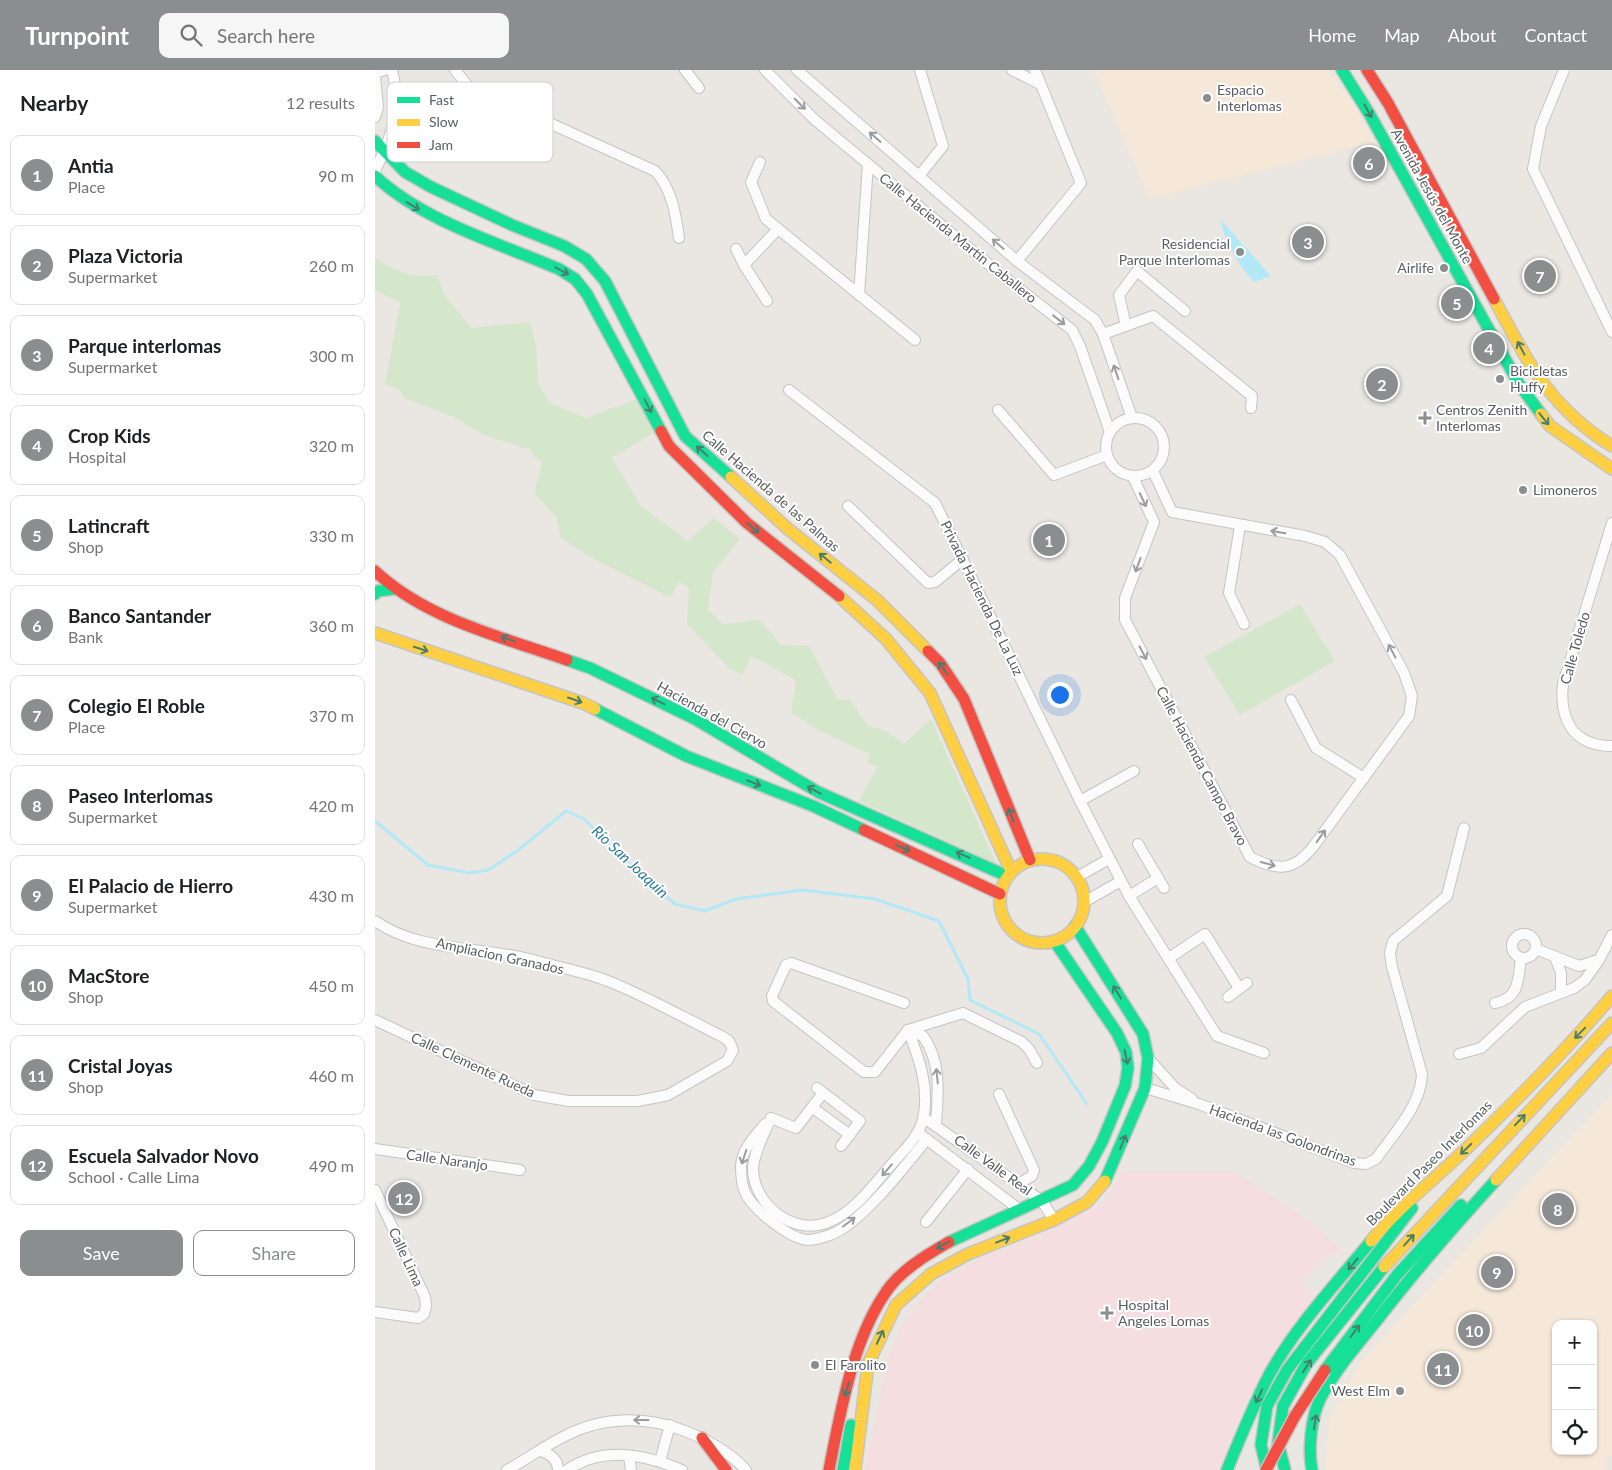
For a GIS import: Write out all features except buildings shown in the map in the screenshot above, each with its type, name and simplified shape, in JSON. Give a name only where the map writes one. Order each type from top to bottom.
[{"type":"main road","name":"Avenida Jesús del Monte","points":[[1342,70],[1366,108],[1519,384],[1549,426],[1612,469]]},
{"type":"main road","name":"Avenida Jesús del Monte","points":[[1371,72],[1549,395],[1573,420],[1612,446]]},
{"type":"main road","name":"Calle Hacienda de las Palmas","points":[[375,141],[387,155]]},
{"type":"main road","name":"Calle Hacienda de las Palmas","points":[[394,162],[405,172],[431,187],[512,225],[564,246],[586,259],[605,282],[685,436],[788,528],[877,600],[940,662],[964,699],[960,723],[1009,874]]},
{"type":"main road","name":"Calle Hacienda de las Palmas","points":[[375,176],[394,194],[419,210],[559,270],[575,279],[587,294],[669,446],[747,523],[853,608],[886,639],[930,693],[960,723],[1030,860]]},
{"type":"main road","points":[[1488,329],[1505,318]]},
{"type":"main road","name":"Hacienda del Ciervo","points":[[375,571],[394,589],[449,618],[590,668],[695,719],[736,761],[813,806],[1000,894]]},
{"type":"main road","points":[[375,594],[378,591],[394,589]]},
{"type":"main road","points":[[375,623],[378,634]]},
{"type":"main road","name":"Hacienda del Ciervo","points":[[378,634],[583,703],[686,756],[736,761],[817,792],[1009,874]]},
{"type":"main road","points":[[1043,858],[1057,861],[1068,867],[1077,878],[1082,889],[1084,902],[1082,914],[1075,926],[1055,942],[1037,943],[1025,939],[1014,932],[1005,922],[1001,910],[1000,894],[1009,874],[1030,860],[1043,858]]},
{"type":"main road","points":[[843,1470],[857,1389],[895,1305],[931,1274],[968,1254],[1054,1220],[1087,1202],[1104,1183],[1145,1088],[1148,1058],[1143,1034],[1075,926]]},
{"type":"main road","points":[[829,1470],[841,1409],[861,1344],[884,1294],[920,1258],[960,1235],[1042,1201],[1073,1185],[1089,1166],[1102,1142],[1125,1086],[1128,1068],[1126,1052],[1117,1033],[1055,942]]},
{"type":"main road","name":"Boulevard Paseo Interlomas","points":[[1227,1470],[1243,1429],[1269,1374],[1309,1317],[1393,1216],[1431,1182],[1589,1023],[1612,996]]},
{"type":"main road","points":[[1285,1470],[1278,1443],[1283,1406],[1307,1363],[1384,1267],[1478,1164],[1612,1023]]},
{"type":"main road","points":[[1312,1470],[1310,1459],[1315,1418],[1320,1400],[1349,1355],[1415,1272],[1612,1053]]},
{"type":"main road","points":[[1266,1470],[1295,1416],[1325,1370],[1397,1275],[1444,1222],[1504,1162],[1523,1150]]},
{"type":"main road","points":[[1444,1222],[1478,1164]]},
{"type":"main road","points":[[1266,1470],[1261,1445],[1267,1406],[1287,1370],[1431,1182]]},
{"type":"main road","points":[[855,1470],[868,1364]]},
{"type":"main road","points":[[702,1438],[724,1468]]},
{"type":"street","points":[[375,73],[385,70]]},
{"type":"street","points":[[455,70],[465,82]]},
{"type":"street","points":[[685,70],[699,88]]},
{"type":"street","name":"Calle Hacienda Martín Caballero","points":[[797,70],[1017,261],[1095,320],[1103,334],[1132,418]]},
{"type":"street","points":[[919,70],[943,146],[919,176]]},
{"type":"street","points":[[1012,70],[1040,84]]},
{"type":"street","points":[[1017,261],[1081,183],[1035,70]]},
{"type":"street","points":[[1564,70],[1541,126],[1533,169],[1612,332]]},
{"type":"street","name":"Calle Hacienda Martín Caballero","points":[[768,71],[815,120],[1072,330],[1080,346],[1110,432]]},
{"type":"street","points":[[375,117],[376,82]]},
{"type":"street","points":[[553,125],[655,171],[669,196],[679,238]]},
{"type":"street","points":[[375,172],[387,144]]},
{"type":"street","points":[[760,162],[751,182],[766,219],[915,340]]},
{"type":"street","points":[[859,294],[868,164]]},
{"type":"street","points":[[744,265],[778,228]]},
{"type":"street","points":[[736,249],[767,301]]},
{"type":"street","points":[[1126,326],[1119,295],[1137,271],[1185,311]]},
{"type":"street","points":[[1103,334],[1153,316],[1252,396],[1251,408]]},
{"type":"street","name":"Privada Hacienda De La Luz","points":[[789,390],[935,503],[1080,801],[1129,896],[1217,1036],[1264,1053]]},
{"type":"street","points":[[998,410],[1054,475],[1107,455]]},
{"type":"street","points":[[1132,418],[1147,420],[1159,430],[1165,444],[1162,459],[1153,471],[1133,477],[1117,470],[1107,455],[1106,444],[1110,432],[1119,422],[1132,418]]},
{"type":"street","name":"Calle Hacienda Campo Bravo","points":[[1133,477],[1153,522],[1125,598],[1125,620],[1250,856],[1269,867],[1285,866],[1303,860],[1409,716],[1411,696],[1403,673],[1340,555],[1325,542],[1305,536],[1240,526],[1172,512],[1153,471]]},
{"type":"street","points":[[848,506],[928,583],[935,582],[963,559]]},
{"type":"street","name":"Calle Toledo","points":[[1612,523],[1563,684],[1561,702],[1566,719],[1581,739],[1593,744],[1612,746]]},
{"type":"street","points":[[1240,526],[1229,593],[1244,624]]},
{"type":"street","points":[[1291,700],[1316,748],[1364,778]]},
{"type":"street","points":[[1080,801],[1135,771]]},
{"type":"street","name":"Hacienda las Golondrinas","points":[[1145,1088],[1199,1104],[1354,1163],[1366,1164],[1376,1159],[1417,1100],[1421,1088],[1422,1074],[1392,967],[1390,953],[1393,940],[1447,896],[1464,828]]},
{"type":"street","points":[[1138,844],[1164,888]]},
{"type":"street","points":[[1077,878],[1109,859]]},
{"type":"street","points":[[1129,896],[1158,878]]},
{"type":"street","points":[[1084,902],[1121,881]]},
{"type":"street","name":"Ampliacion Granados","points":[[375,921],[390,931],[403,936],[461,949],[534,960],[612,982],[723,1037],[732,1045]]},
{"type":"street","points":[[1169,958],[1205,934],[1243,986],[1228,997]]},
{"type":"street","points":[[1519,935],[1531,937],[1536,943],[1536,949],[1529,957],[1521,958],[1515,954],[1512,947],[1514,940],[1519,935]]},
{"type":"street","points":[[1459,1054],[1481,1048],[1525,1007],[1574,988],[1585,980],[1612,936]]},
{"type":"street","points":[[1536,949],[1579,966],[1599,960]]},
{"type":"street","points":[[1555,957],[1561,974],[1561,993]]},
{"type":"street","points":[[1495,1003],[1511,997],[1516,990],[1521,958]]},
{"type":"street","points":[[904,1003],[791,963],[786,965],[772,996],[773,1002],[864,1072],[875,1072],[908,1030],[959,1014],[967,1014],[1022,1042],[1029,1049],[1037,1063]]},
{"type":"street","name":"Calle Clemente Rueda","points":[[375,1020],[534,1095],[569,1101],[638,1101],[668,1095],[727,1061],[731,1057],[732,1045]]},
{"type":"street","points":[[841,1146],[859,1123],[858,1118],[820,1090],[813,1108],[796,1128],[771,1118],[753,1166],[755,1184],[766,1204],[790,1223],[808,1226],[827,1222],[846,1212],[923,1136],[925,1093],[922,1070],[908,1030]]},
{"type":"street","points":[[908,1030],[923,1036],[930,1046],[935,1061],[939,1092],[936,1124]]},
{"type":"street","name":"Hacienda las Golondrinas","points":[[1148,1058],[1175,1088],[1199,1104]]},
{"type":"street","points":[[999,1094],[1034,1170],[1032,1176],[1018,1184]]},
{"type":"street","points":[[813,1108],[850,1135]]},
{"type":"street","name":"Calle Valle Real","points":[[923,1117],[936,1124],[1042,1201],[1054,1220]]},
{"type":"street","name":"Calle Valle Real","points":[[923,1136],[969,1169],[1020,1210]]},
{"type":"street","name":"Calle Naranjo","points":[[375,1150],[520,1170]]},
{"type":"street","points":[[926,1222],[969,1169]]},
{"type":"street","name":"Calle Lima","points":[[375,1190],[425,1297],[424,1314],[418,1318],[375,1312]]},
{"type":"street","points":[[507,1470],[527,1465],[541,1451],[567,1434],[598,1424],[623,1420],[651,1420],[670,1425],[702,1438],[734,1457],[746,1470]]},
{"type":"street","points":[[660,1461],[670,1425]]},
{"type":"street","points":[[541,1451],[551,1454],[558,1466],[558,1470]]},
{"type":"street","points":[[567,1470],[582,1461],[608,1454],[660,1461],[682,1470]]},
{"type":"street","points":[[629,1456],[631,1470]]},
{"type":"shaded area","points":[[1094,70],[1328,70],[1352,102],[1374,142],[1150,199]]},
{"type":"shaded area","points":[[1612,1094],[1612,1455],[1606,1457],[1604,1470],[1325,1470],[1330,1416],[1361,1361]]},
{"type":"shaded area","name":"Hospital Angeles Lomas","points":[[1123,1171],[1233,1171],[1312,1223],[1346,1255],[1329,1255],[1302,1281],[1313,1298],[1243,1408],[1218,1470],[865,1470],[888,1360],[901,1326],[920,1301],[940,1281],[978,1259],[1038,1236],[1094,1208],[1109,1194]]},
{"type":"green space","points":[[375,258],[404,273],[419,276],[437,275],[445,296],[472,328],[530,322],[536,345],[538,383],[550,403],[586,418],[640,398],[657,431],[612,458],[641,506],[688,541],[714,518],[740,539],[713,572],[708,610],[723,624],[760,620],[781,645],[809,646],[837,699],[850,700],[868,726],[887,732],[904,744],[931,719],[996,863],[859,801],[877,767],[868,763],[869,754],[818,730],[791,712],[796,680],[751,656],[742,675],[730,669],[687,624],[689,588],[679,582],[671,596],[665,595],[598,561],[560,537],[557,518],[534,493],[542,462],[529,449],[484,435],[452,416],[404,398],[400,390],[385,384],[400,303],[375,290]]},
{"type":"green space","points":[[1300,604],[1335,661],[1240,715],[1204,657]]},
{"type":"water","name":"Residencial Parque Interlomas","points":[[1220,219],[1271,276],[1254,282],[1232,253]]},
{"type":"waterway","name":"Río San Joaquín","points":[[375,821],[428,865],[469,873],[488,870],[517,851],[566,811],[584,819],[638,873],[675,904],[705,911],[736,899],[802,890],[875,899],[939,921],[968,979],[970,1000],[1039,1034],[1087,1104]]},
{"type":"traffic: fast","points":[[1342,70],[1370,115],[1519,384],[1541,414]]},
{"type":"traffic: fast","points":[[375,141],[387,153]]},
{"type":"traffic: fast","points":[[395,162],[405,172],[431,187],[512,225],[564,246],[586,259],[605,281],[685,436],[731,477]]},
{"type":"traffic: fast","points":[[375,176],[394,192],[438,218],[462,230],[559,269],[575,279],[587,294],[661,431]]},
{"type":"traffic: fast","points":[[375,594],[378,591],[394,589]]},
{"type":"traffic: fast","points":[[567,660],[590,668],[695,719],[818,792],[1007,876]]},
{"type":"traffic: fast","points":[[595,709],[686,756],[813,806],[864,830]]},
{"type":"traffic: fast","points":[[1075,926],[1143,1034],[1148,1058],[1145,1088],[1105,1181]]},
{"type":"traffic: fast","points":[[949,1242],[1073,1185],[1089,1166],[1102,1142],[1125,1086],[1128,1068],[1126,1052],[1117,1033],[1055,942]]},
{"type":"traffic: fast","points":[[1312,1470],[1310,1444],[1314,1415],[1320,1399],[1333,1378],[1421,1266],[1496,1180]]},
{"type":"traffic: fast","points":[[1325,1370],[1397,1275],[1461,1205]]},
{"type":"traffic: fast","points":[[1267,1470],[1261,1445],[1267,1406],[1287,1370],[1412,1208]]},
{"type":"traffic: fast","points":[[1227,1470],[1269,1375],[1291,1339],[1371,1241]]},
{"type":"traffic: fast","points":[[1285,1470],[1278,1443],[1283,1406],[1307,1363],[1384,1267]]},
{"type":"traffic: fast","points":[[843,1470],[851,1425]]},
{"type":"traffic: slow","points":[[1494,299],[1542,382],[1572,415],[1590,431],[1612,446]]},
{"type":"traffic: slow","points":[[1541,414],[1550,426],[1612,469]]},
{"type":"traffic: slow","points":[[731,477],[788,529],[877,600],[928,651]]},
{"type":"traffic: slow","points":[[839,596],[886,639],[930,693],[1011,871]]},
{"type":"traffic: slow","points":[[375,633],[583,703],[595,709]]},
{"type":"traffic: slow","points":[[1042,859],[1058,862],[1072,871],[1081,885],[1084,901],[1081,917],[1072,931],[1058,940],[1042,943],[1026,940],[1012,931],[1003,917],[1000,901],[1003,885],[1012,871],[1026,862],[1042,859]]},
{"type":"traffic: slow","points":[[1371,1241],[1406,1204],[1523,1093],[1612,996]]},
{"type":"traffic: slow","points":[[1384,1267],[1612,1023]]},
{"type":"traffic: slow","points":[[1496,1180],[1612,1053]]},
{"type":"traffic: slow","points":[[855,1470],[868,1364],[896,1305],[931,1274],[968,1254],[1054,1220],[1087,1202],[1105,1181]]},
{"type":"traffic: jam","points":[[1367,70],[1388,103],[1494,299]]},
{"type":"traffic: jam","points":[[661,431],[669,446],[747,523],[839,596]]},
{"type":"traffic: jam","points":[[375,571],[395,588],[441,614],[466,625],[567,660]]},
{"type":"traffic: jam","points":[[928,651],[940,663],[964,699],[1030,860]]},
{"type":"traffic: jam","points":[[864,830],[1000,894]]},
{"type":"traffic: jam","points":[[829,1470],[855,1357],[873,1314],[884,1295],[897,1279],[922,1258],[949,1242]]},
{"type":"traffic: jam","points":[[1266,1470],[1295,1416],[1325,1370]]},
{"type":"traffic: jam","points":[[702,1438],[726,1470]]},
{"type":"place","name":"Espacio Interlomas","points":[[1207,98]]},
{"type":"place","name":"Banco Santander","points":[[1369,163]]},
{"type":"place","name":"Parque interlomas","points":[[1308,242]]},
{"type":"place","name":"Residencial Parque Interlomas","points":[[1240,252]]},
{"type":"place","name":"Airlife","points":[[1444,268]]},
{"type":"place","name":"Colegio El Roble","points":[[1540,276]]},
{"type":"place","name":"Latincraft","points":[[1457,303]]},
{"type":"place","name":"Crop Kids","points":[[1489,348]]},
{"type":"place","name":"Bicicletas Huffy","points":[[1500,379]]},
{"type":"place","name":"Plaza Victoria","points":[[1382,384]]},
{"type":"place","name":"Centros Zenith Interlomas","points":[[1425,418]]},
{"type":"place","name":"Limoneros","points":[[1523,490]]},
{"type":"place","name":"Antia","points":[[1049,540]]},
{"type":"place","name":"Escuela Salvador Novo","points":[[404,1198]]},
{"type":"place","name":"Paseo Interlomas","points":[[1558,1209]]},
{"type":"place","name":"El Palacio de Hierro","points":[[1497,1272]]},
{"type":"place","name":"Hospital Angeles Lomas","points":[[1107,1313]]},
{"type":"place","name":"MacStore","points":[[1474,1330]]},
{"type":"place","name":"El Farolito","points":[[815,1365]]},
{"type":"place","name":"Cristal Joyas","points":[[1443,1369]]},
{"type":"place","name":"West Elm","points":[[1400,1391]]}]
